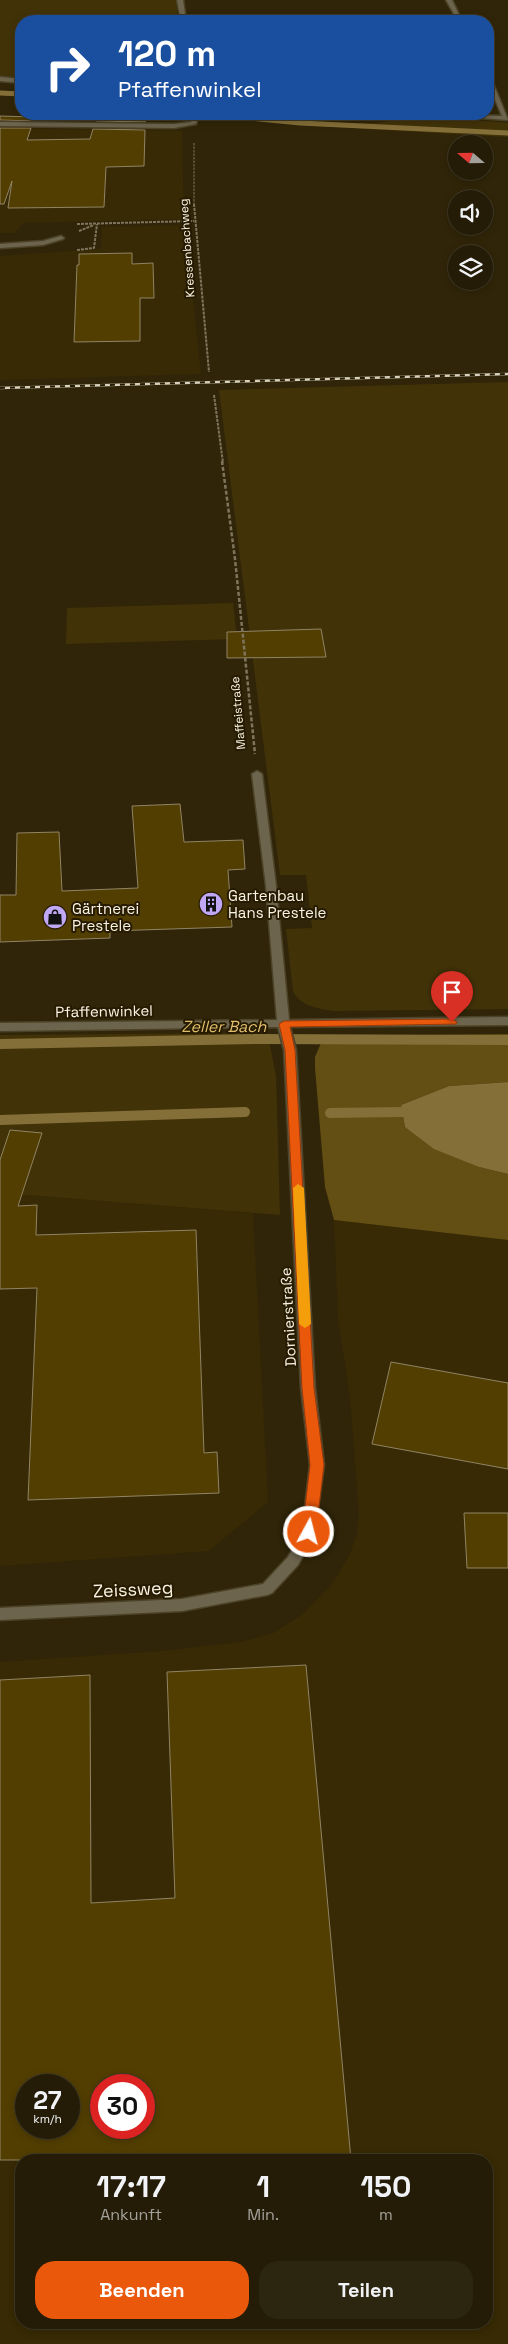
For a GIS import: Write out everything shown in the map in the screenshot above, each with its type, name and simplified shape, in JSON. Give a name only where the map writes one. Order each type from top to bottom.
[{"type":"street","points":[[180,0],[183,15]]},
{"type":"street","points":[[449,0],[457,15]]},
{"type":"street","points":[[0,79],[15,80]]},
{"type":"street","points":[[494,91],[507,118],[494,117]]},
{"type":"street","points":[[0,124],[174,126],[194,123],[195,120]]},
{"type":"street","points":[[0,246],[43,243],[60,238]]},
{"type":"street","points":[[257,774],[271,886],[284,1027]]},
{"type":"street","name":"Pfaffenwinkel","points":[[0,1027],[284,1027],[508,1021]]},
{"type":"street","name":"Dornierstraße","points":[[267,1589],[294,1560],[309,1532],[317,1465],[308,1388],[290,1050],[284,1027]]},
{"type":"street","name":"Zeissweg","points":[[0,1614],[182,1605],[267,1589]]},
{"type":"path","name":"Kressenbachweg","points":[[194,123],[194,221],[209,372]]},
{"type":"path","points":[[97,224],[194,221]]},
{"type":"path","name":"Maffeistraße","points":[[214,395],[235,558],[257,774]]},
{"type":"shaded area","points":[[0,0],[176,0],[177,15],[15,15],[15,78],[0,77]]},
{"type":"shaded area","points":[[396,120],[474,120],[508,123],[508,137],[315,126],[315,124],[375,123]]},
{"type":"shaded area","points":[[0,128],[182,131],[184,219],[23,223],[14,233],[0,233]]},
{"type":"shaded area","points":[[185,225],[201,374],[0,380],[0,256],[99,249],[101,247],[102,227]]},
{"type":"shaded area","points":[[508,382],[508,1009],[334,1011],[316,1008],[300,1000],[293,991],[286,929],[312,928],[306,875],[280,875],[219,390]]},
{"type":"shaded area","points":[[233,603],[237,639],[66,644],[67,608]]},
{"type":"shaded area","points":[[243,1033],[261,1037],[270,1045],[276,1076],[280,1215],[0,1193],[0,1035]]},
{"type":"shaded area","points":[[508,1034],[508,1082],[449,1086],[401,1105],[405,1127],[479,1167],[508,1174],[508,1240],[334,1220],[325,1187],[315,1068],[315,1057],[321,1043],[334,1036]]},
{"type":"shaded area","points":[[508,1082],[508,1174],[479,1167],[434,1149],[405,1127],[401,1105],[449,1086]]},
{"type":"shaded area","points":[[0,1193],[253,1213],[268,1502],[209,1551],[0,1566]]},
{"type":"shaded area","points":[[334,1220],[508,1240],[508,2344],[0,2344],[0,1662],[163,1651],[240,1642],[273,1633],[302,1615],[332,1584],[349,1556],[357,1534],[359,1513],[350,1398],[338,1318]]},
{"type":"building","points":[[0,116],[15,116],[15,120],[34,120],[34,121],[0,120]]},
{"type":"building","points":[[145,120],[145,122],[96,121]]},
{"type":"building","points":[[0,128],[31,128],[27,140],[90,139],[93,129],[145,130],[144,166],[106,167],[104,207],[8,208],[12,181],[4,204],[0,204]]},
{"type":"building","points":[[132,253],[132,264],[153,263],[154,298],[140,298],[140,341],[74,342],[79,254]]},
{"type":"building","points":[[321,629],[326,657],[227,658],[227,632]]},
{"type":"building","points":[[180,804],[184,842],[243,840],[245,869],[228,870],[232,927],[110,931],[110,938],[0,942],[0,895],[16,895],[17,833],[59,832],[62,891],[138,888],[132,806]]},
{"type":"building","points":[[10,1130],[42,1133],[18,1206],[37,1205],[36,1235],[196,1230],[204,1453],[217,1452],[219,1493],[28,1500],[37,1288],[0,1289],[0,1160]]},
{"type":"building","points":[[391,1362],[508,1383],[508,1469],[372,1444]]},
{"type":"building","points":[[464,1513],[508,1513],[508,1568],[467,1568]]},
{"type":"building","points":[[306,1665],[350,2154],[15,2154],[15,2160],[0,2160],[0,1680],[90,1675],[91,1903],[175,1898],[167,1672]]},
{"type":"waterway","points":[[0,93],[15,94]]},
{"type":"waterway","points":[[270,120],[508,133]]},
{"type":"waterway","name":"Zeller Bach","points":[[0,1044],[254,1039],[508,1040]]},
{"type":"waterway","name":"Zeller Bach","points":[[0,1120],[245,1112]]},
{"type":"waterway","name":"Zeller Bach","points":[[330,1113],[403,1112]]},
{"type":"railway","points":[[0,388],[508,374]]},
{"type":"slow traffic","points":[[298,1188],[305,1324]]},
{"type":"place","name":"Gartenbau Hans Prestele","points":[[211,904]]},
{"type":"place","name":"Gärtnerei Prestele","points":[[55,917]]},
{"type":"route","points":[[309,1532],[317,1465],[308,1388],[290,1050],[284,1024],[452,1022]]}]
